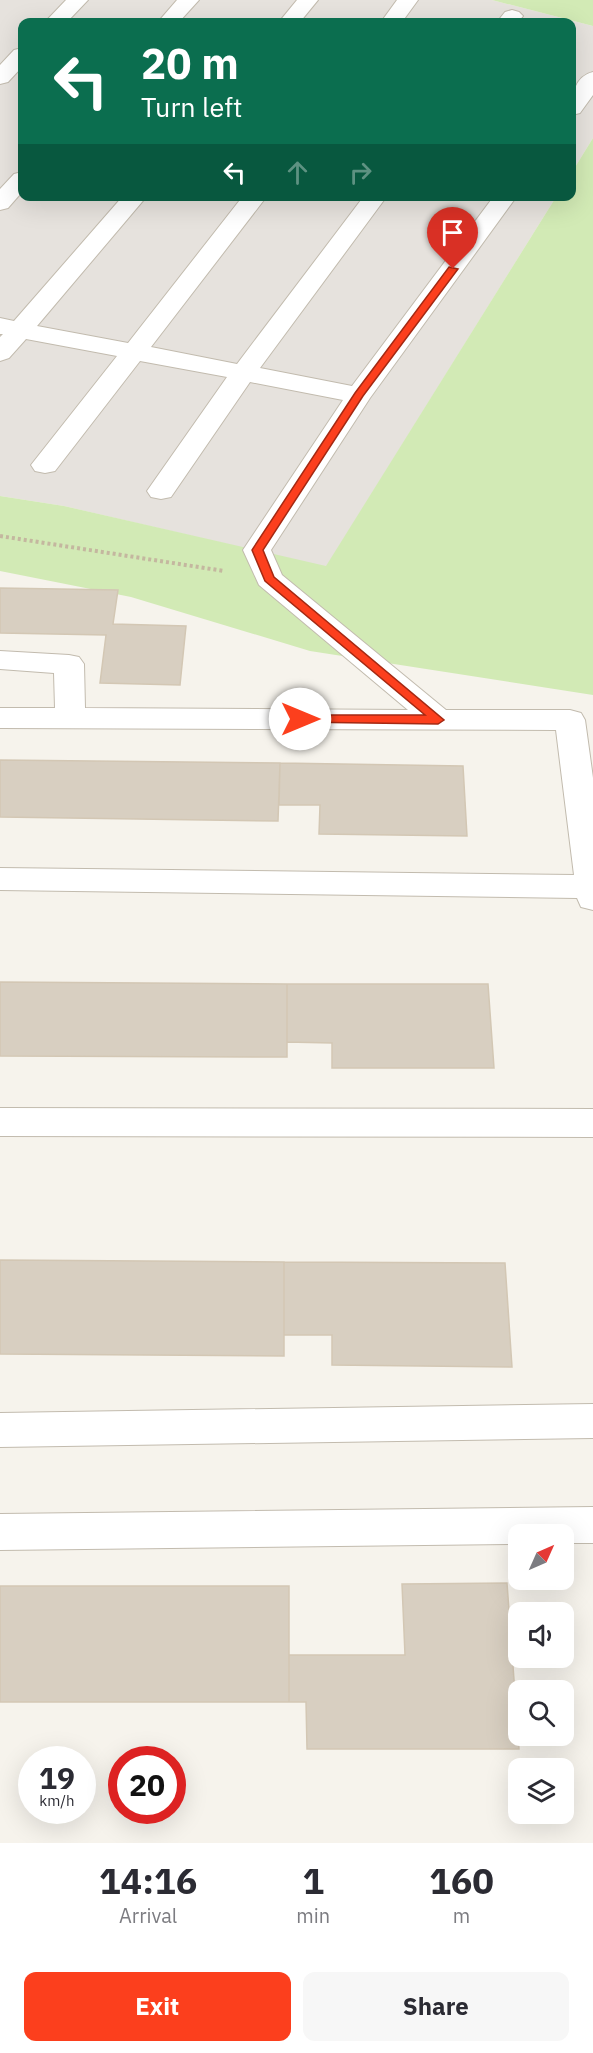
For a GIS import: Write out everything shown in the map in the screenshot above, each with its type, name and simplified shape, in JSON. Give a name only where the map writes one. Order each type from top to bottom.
[{"type":"lane","points":[[59,18],[78,0]]},
{"type":"lane","points":[[172,18],[189,0]]},
{"type":"lane","points":[[292,18],[308,0]]},
{"type":"lane","points":[[394,18],[408,0]]},
{"type":"lane","points":[[0,77],[18,59]]},
{"type":"lane","points":[[576,102],[593,79]]},
{"type":"lane","points":[[0,203],[18,183]]},
{"type":"lane","points":[[0,353],[10,328],[131,201]]},
{"type":"lane","points":[[45,465],[251,201]]},
{"type":"lane","points":[[161,491],[243,373],[372,201]]},
{"type":"lane","points":[[438,720],[269,579],[257,550],[359,395],[502,201]]},
{"type":"lane","points":[[10,328],[359,395]]},
{"type":"lane","points":[[0,660],[69,664],[70,719]]},
{"type":"lane","points":[[0,718],[570,720],[592,893],[0,879]]},
{"type":"lane","points":[[0,1122],[593,1123]]},
{"type":"lane","points":[[0,1430],[593,1421]]},
{"type":"lane","points":[[0,1532],[593,1525]]},
{"type":"path","points":[[0,536],[269,579]]},
{"type":"shaded area","points":[[0,0],[492,0],[562,18],[18,18],[18,201],[554,201],[326,567],[64,506],[0,496]]},
{"type":"shaded area","points":[[576,22],[593,26],[593,138],[576,166]]},
{"type":"green space","points":[[492,0],[593,0],[593,26],[576,22],[576,18],[562,18]]},
{"type":"green space","points":[[593,138],[593,695],[310,651],[131,597],[0,571],[0,496],[64,506],[326,566],[554,201],[576,201],[576,166]]},
{"type":"building","points":[[0,588],[118,590],[113,624],[186,626],[180,685],[100,683],[106,635],[0,633]]},
{"type":"building","points":[[0,760],[280,763],[278,821],[0,817]]},
{"type":"building","points":[[280,763],[463,766],[467,836],[319,834],[320,805],[279,805]]},
{"type":"building","points":[[0,982],[287,984],[287,1057],[0,1056]]},
{"type":"building","points":[[287,984],[488,984],[494,1068],[332,1068],[332,1043],[287,1042]]},
{"type":"building","points":[[0,1260],[284,1262],[284,1356],[0,1354]]},
{"type":"building","points":[[284,1262],[505,1263],[512,1367],[332,1365],[332,1335],[284,1335]]},
{"type":"building","points":[[507,1583],[508,1668],[513,1668],[514,1680],[508,1680],[508,1746],[519,1746],[519,1749],[307,1749],[306,1702],[289,1702],[289,1655],[405,1655],[402,1584]]},
{"type":"building","points":[[0,1586],[289,1586],[289,1702],[0,1702]]},
{"type":"route","points":[[300,719],[438,720],[269,579],[257,550],[359,395],[453,269]]}]
